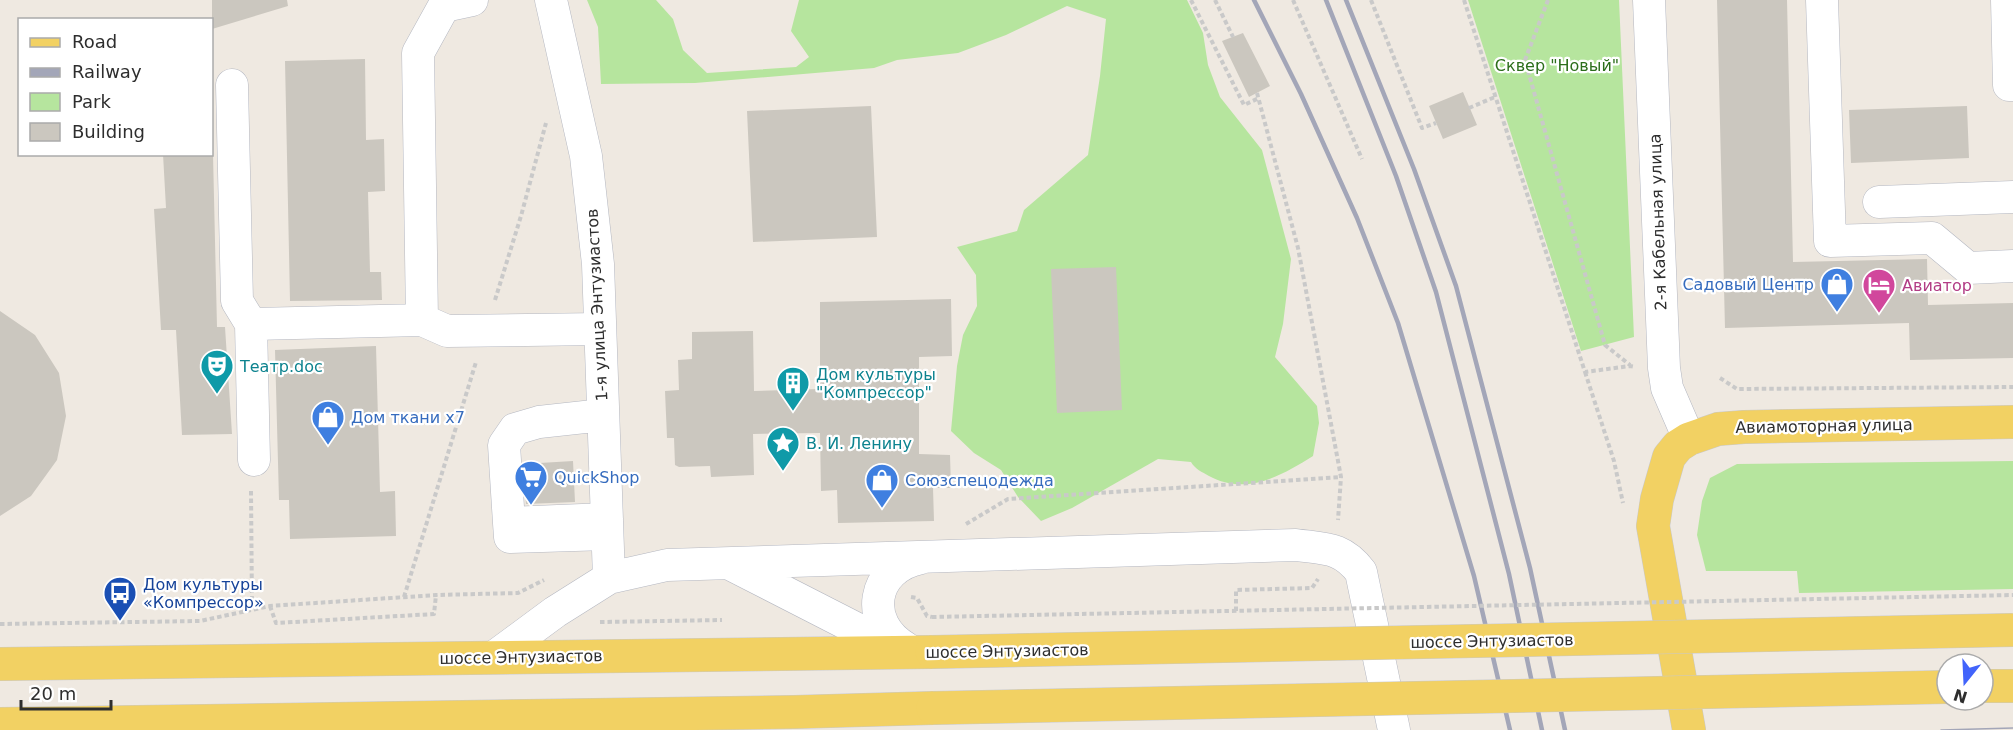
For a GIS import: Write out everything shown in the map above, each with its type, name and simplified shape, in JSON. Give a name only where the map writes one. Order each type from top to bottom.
[{"type":"main road","name":"Авиамоторная улица","points":[[1689,730],[1653,526],[1662,477],[1669,457],[1678,446],[1689,439],[1718,429],[1744,427],[2013,422]]},
{"type":"main road","name":"шоссе Энтузиастов","points":[[0,664],[920,652],[2013,630]]},
{"type":"main road","points":[[1995,686],[2013,686]]},
{"type":"main road","points":[[0,724],[794,721],[933,708],[1935,687]]},
{"type":"street","points":[[422,320],[418,53],[444,6],[472,0]]},
{"type":"street","name":"1-я улица Энтузиастов","points":[[552,0],[586,156],[598,264],[609,578]]},
{"type":"street","name":"2-я Кабельная улица","points":[[1649,0],[1664,368],[1667,388],[1689,439]]},
{"type":"street","points":[[1822,0],[1830,241],[1932,238],[1968,268],[2013,266]]},
{"type":"street","points":[[2007,0],[2009,85],[2013,85]]},
{"type":"street","points":[[232,85],[237,301],[251,324],[254,460]]},
{"type":"street","points":[[1879,202],[2013,197]]},
{"type":"street","points":[[251,324],[422,320],[447,331],[600,329]]},
{"type":"street","points":[[603,415],[539,422],[514,429],[504,445],[509,522],[607,526]]},
{"type":"street","points":[[494,657],[555,612],[609,578],[667,565],[1296,545],[1327,564],[1351,559],[1361,572],[1394,730]]},
{"type":"street","points":[[920,652],[910,650],[895,642],[885,630],[879,614],[878,597],[884,582],[894,569],[908,561],[925,558]]},
{"type":"street","points":[[729,563],[920,652]]},
{"type":"path","points":[[1191,0],[1244,105],[1259,98]]},
{"type":"path","points":[[1215,0],[1233,37]]},
{"type":"path","points":[[1293,0],[1362,159]]},
{"type":"path","points":[[1371,0],[1422,128],[1436,123]]},
{"type":"path","points":[[1464,0],[1614,461],[1624,507]]},
{"type":"path","points":[[1548,0],[1525,60],[1605,345],[1633,367],[1585,372]]},
{"type":"path","points":[[1236,611],[1236,590],[1312,588],[1327,564],[1341,477],[1298,248],[1257,93]]},
{"type":"path","points":[[1469,108],[1495,97]]},
{"type":"path","points":[[1720,378],[1737,389],[2013,387]]},
{"type":"path","points":[[252,610],[250,502],[254,460]]},
{"type":"path","points":[[963,525],[1008,499],[1341,477]]},
{"type":"path","points":[[0,624],[200,621],[270,606],[436,595],[518,593],[549,577]]},
{"type":"path","points":[[270,606],[276,623],[434,614],[436,595]]},
{"type":"path","points":[[907,597],[917,597],[927,616],[932,617],[2013,595]]},
{"type":"path","points":[[1700,596],[1702,607]]},
{"type":"path","points":[[598,622],[725,620]]},
{"type":"green space","points":[[587,0],[656,0],[673,19],[683,50],[707,73],[796,67],[809,57],[791,31],[799,0],[1187,0],[1203,33],[1208,65],[1220,97],[1262,150],[1291,259],[1283,324],[1275,357],[1317,406],[1319,423],[1313,456],[1276,476],[1250,484],[1223,482],[1209,476],[1191,462],[1158,459],[1072,508],[1041,521],[1018,497],[1001,470],[974,453],[951,431],[957,366],[963,335],[977,306],[976,275],[957,247],[1017,231],[1024,210],[1088,155],[1106,19],[1067,6],[1006,35],[958,53],[897,60],[874,68],[695,83],[601,84],[598,27]]},
{"type":"green space","name":"Сквер \"Новый\"","points":[[1468,0],[1619,0],[1634,337],[1581,351]]},
{"type":"green space","points":[[2013,461],[2013,589],[1799,593],[1797,571],[1706,571],[1697,535],[1702,501],[1710,478],[1737,464]]},
{"type":"building","points":[[212,0],[287,0],[288,6],[213,29]]},
{"type":"building","points":[[1717,0],[1787,0],[1793,262],[1927,259],[1928,305],[2013,303],[2013,358],[1910,360],[1909,323],[1725,328]]},
{"type":"building","points":[[1243,33],[1270,86],[1249,97],[1222,41]]},
{"type":"building","points":[[365,59],[366,140],[384,139],[385,191],[368,192],[370,272],[381,272],[382,300],[290,301],[285,61]]},
{"type":"building","points":[[1463,92],[1477,125],[1443,139],[1429,106]]},
{"type":"building","points":[[871,106],[877,237],[753,242],[747,111]]},
{"type":"building","points":[[1967,106],[1969,158],[1851,163],[1849,110]]},
{"type":"building","points":[[213,154],[217,327],[225,327],[232,434],[182,435],[176,330],[161,330],[154,209],[166,208],[163,156],[213,156]]},
{"type":"building","points":[[1116,267],[1122,410],[1057,413],[1051,269]]},
{"type":"building","name":"Дом культуры \"Компрессор\"","points":[[951,299],[952,356],[919,357],[919,454],[950,455],[951,488],[933,488],[934,521],[838,523],[837,490],[821,491],[820,433],[753,434],[754,475],[711,477],[710,466],[679,467],[675,465],[674,438],[667,438],[665,391],[679,390],[678,360],[692,359],[692,332],[753,331],[754,391],[820,389],[820,302]]},
{"type":"building","points":[[0,311],[35,335],[59,373],[66,416],[57,460],[31,496],[0,516]]},
{"type":"building","name":"Дом ткани x7","points":[[376,346],[380,492],[395,491],[396,536],[290,539],[289,500],[279,500],[275,350]]},
{"type":"building","points":[[573,461],[575,502],[526,504],[523,464]]},
{"type":"tram line","points":[[1941,730],[2013,728]]},
{"type":"railway","points":[[1254,0],[1301,94],[1357,218],[1398,323],[1474,576],[1510,730]]},
{"type":"railway","points":[[1326,0],[1396,176],[1436,292],[1509,574],[1542,730]]},
{"type":"railway","points":[[1346,0],[1414,169],[1456,286],[1530,568],[1565,730]]},
{"type":"place","name":"Садовый Центр","points":[[1837,313]]},
{"type":"place","name":"Авиатор","points":[[1879,314]]},
{"type":"place","name":"Театр.doc","points":[[217,395]]},
{"type":"place","name":"Дом культуры \"Компрессор\"","points":[[793,412]]},
{"type":"place","name":"Дом ткани x7","points":[[328,446]]},
{"type":"place","name":"В. И. Ленину","points":[[783,472]]},
{"type":"place","name":"QuickShop","points":[[531,506]]},
{"type":"place","name":"Союзспецодежда","points":[[882,509]]},
{"type":"place","name":"Дом культуры «Компрессор»","points":[[120,622]]}]
